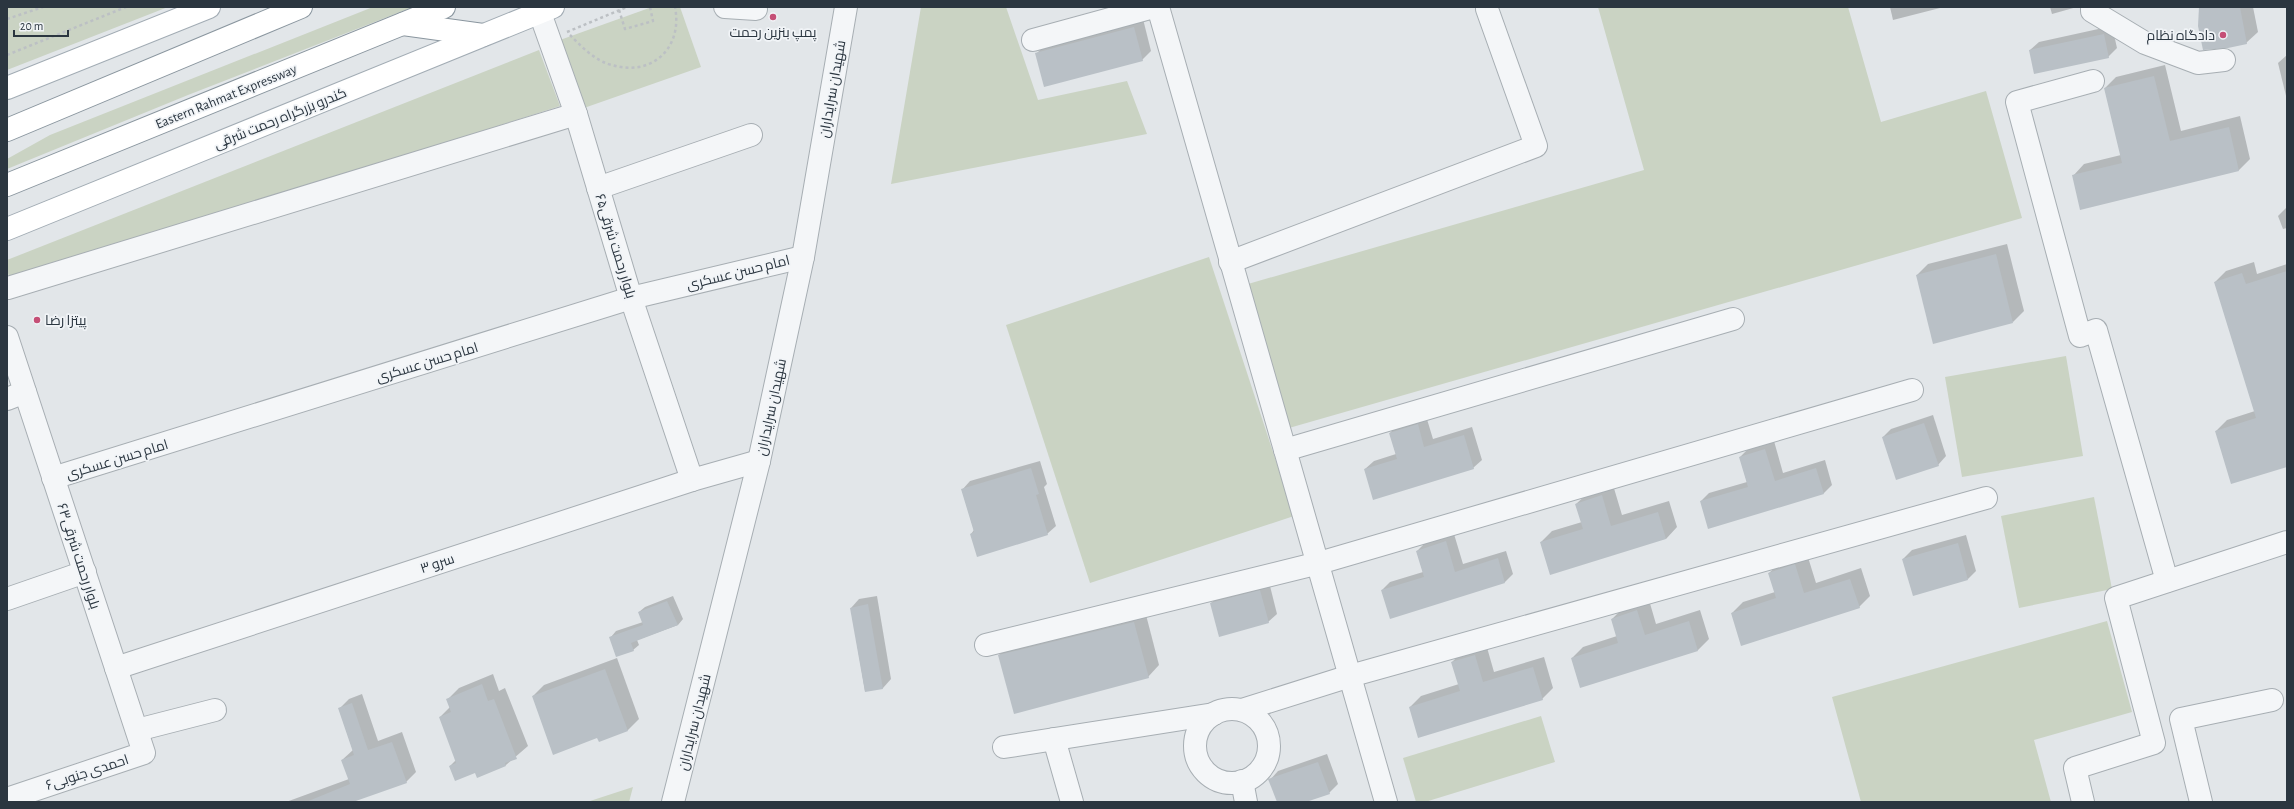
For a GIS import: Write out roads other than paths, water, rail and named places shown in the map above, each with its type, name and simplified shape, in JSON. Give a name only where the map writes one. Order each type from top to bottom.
[{"type":"main road","points":[[7,88],[209,7]]},
{"type":"main road","name":"Eastern Rahmat Expressway","points":[[7,185],[444,7]]},
{"type":"main road","points":[[7,130],[290,10]]},
{"type":"main road","name":"کندرو بزرگراه رحمت شرقی","points":[[7,229],[546,10]]},
{"type":"main road","points":[[402,24],[483,35]]},
{"type":"street","points":[[725,7],[756,9]]},
{"type":"street","name":"شهیدان سرایداران","points":[[673,802],[759,461],[803,256],[846,7]]},
{"type":"street","points":[[1033,40],[1154,7]]},
{"type":"street","points":[[1158,7],[1386,802]]},
{"type":"street","points":[[2092,7],[2092,11],[2145,44],[2198,63],[2224,60]]},
{"type":"street","points":[[1230,262],[1536,146],[1487,9]]},
{"type":"street","name":"بلوار رحمت شرقی۶۵","points":[[546,10],[558,36],[576,114],[631,298],[692,480]]},
{"type":"street","points":[[2093,81],[2018,102],[2080,336],[2096,330],[2167,581]]},
{"type":"street","points":[[8,288],[576,114]]},
{"type":"street","points":[[598,188],[751,134]]},
{"type":"street","name":"امام حسن عسکری","points":[[53,478],[631,298],[803,256]]},
{"type":"street","points":[[1285,450],[1734,319]]},
{"type":"street","name":"بلوار رحمت شرقی۶۳","points":[[7,337],[16,395],[53,478],[144,753]]},
{"type":"street","points":[[986,645],[1318,563],[1912,390]]},
{"type":"street","name":"سرو ۳","points":[[116,668],[692,480],[759,461]]},
{"type":"street","points":[[1004,747],[1214,714],[1223,710],[1242,710],[1350,676],[1986,498]]},
{"type":"street","points":[[2083,802],[2075,768],[2154,743],[2116,598],[2287,542]]},
{"type":"street","points":[[7,599],[85,572]]},
{"type":"street","points":[[2201,802],[2181,719],[2272,700]]},
{"type":"street","points":[[137,730],[215,710]]},
{"type":"street","points":[[1214,714],[1200,727],[1197,736],[1197,755],[1203,768],[1214,778],[1232,782],[1242,781],[1258,772],[1266,760],[1269,746],[1264,727],[1255,717],[1242,710]]},
{"type":"street","points":[[1054,739],[1072,802]]},
{"type":"street","name":"احمدی جنوبی۶","points":[[7,799],[144,753]]},
{"type":"street","points":[[1242,781],[1246,802]]},
{"type":"place","name":"پمپ بنزین رحمت","points":[[773,17]]},
{"type":"place","name":"دادگاه نظام","points":[[2223,35]]},
{"type":"place","name":"پیتزا رضا","points":[[37,320]]}]
